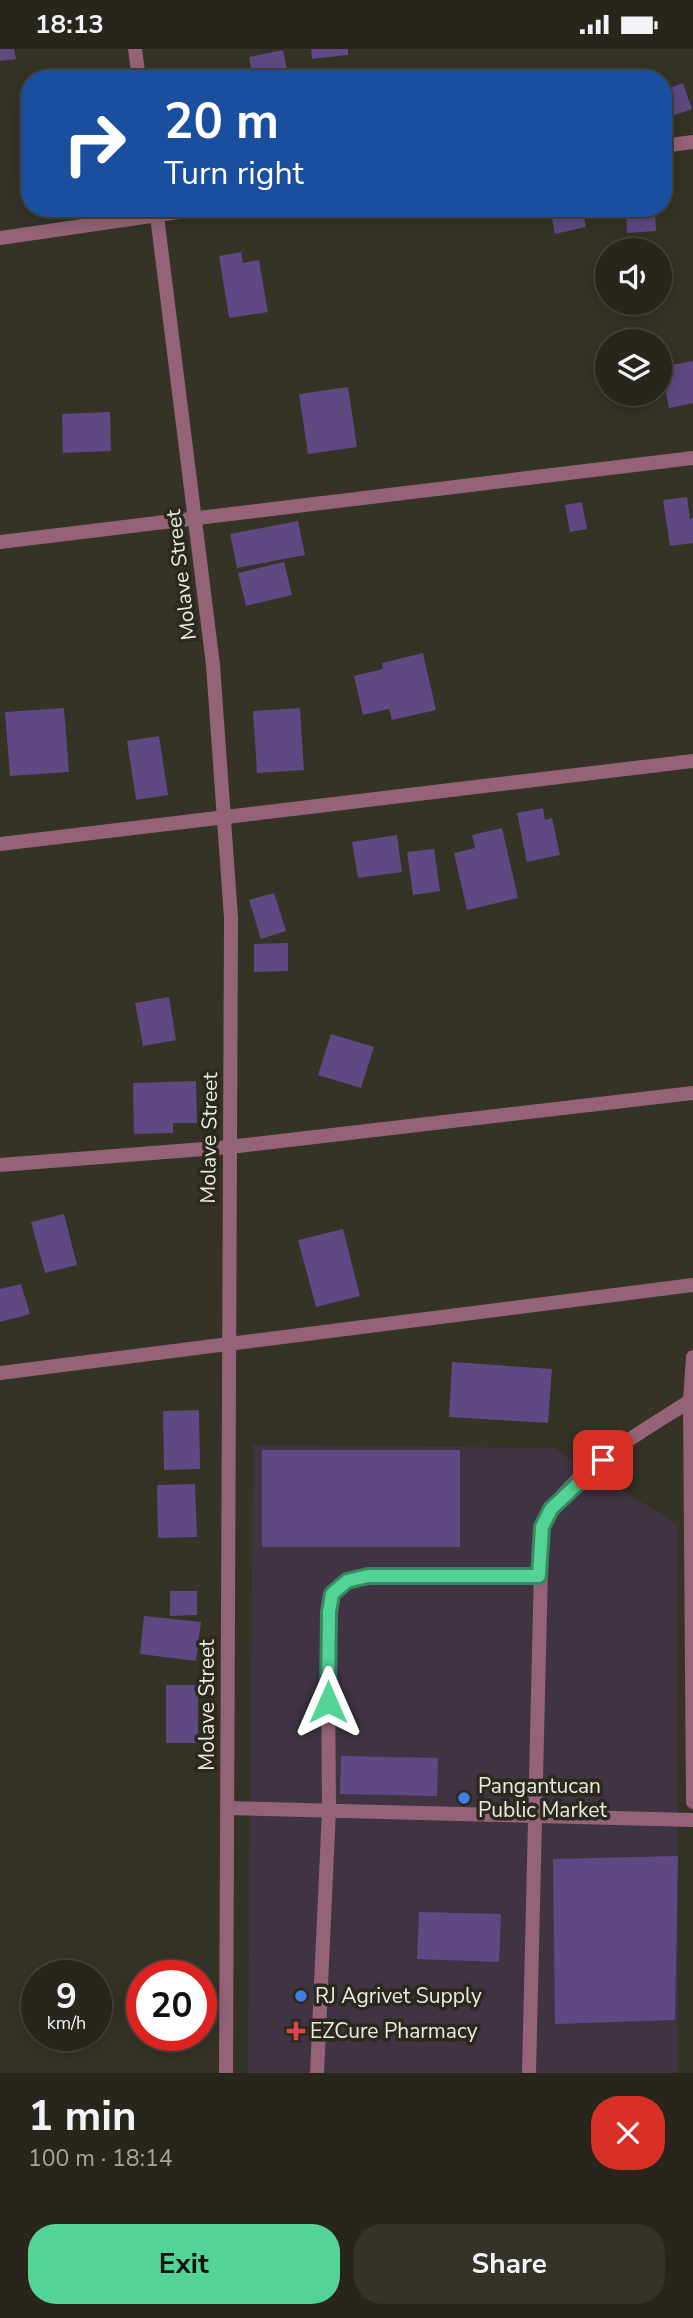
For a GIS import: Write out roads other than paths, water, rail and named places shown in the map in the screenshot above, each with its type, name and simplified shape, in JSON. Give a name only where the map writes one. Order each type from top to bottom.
[{"type":"street","points":[[135,49],[138,70]]},
{"type":"street","points":[[672,145],[693,142]]},
{"type":"street","points":[[0,238],[126,217]]},
{"type":"street","name":"Molave Street","points":[[157,217],[196,517],[226,816],[232,918],[226,2073]]},
{"type":"street","points":[[0,542],[693,458]]},
{"type":"street","points":[[0,844],[693,761]]},
{"type":"street","points":[[0,1165],[229,1147],[693,1093]]},
{"type":"street","points":[[0,1373],[693,1285]]},
{"type":"street","points":[[693,1357],[690,1401],[693,1802]]},
{"type":"street","points":[[529,2073],[542,1527],[551,1509],[621,1446],[690,1401]]},
{"type":"street","points":[[317,2073],[329,1809],[328,1675],[332,1594],[347,1581],[368,1576],[539,1576]]},
{"type":"street","points":[[228,1808],[693,1820]]},
{"type":"place","name":"Pangantucan Public Market","points":[[464,1798]]},
{"type":"place","name":"RJ Agrivet Supply","points":[[301,1996]]},
{"type":"place","name":"EZCure Pharmacy","points":[[296,2031]]}]
